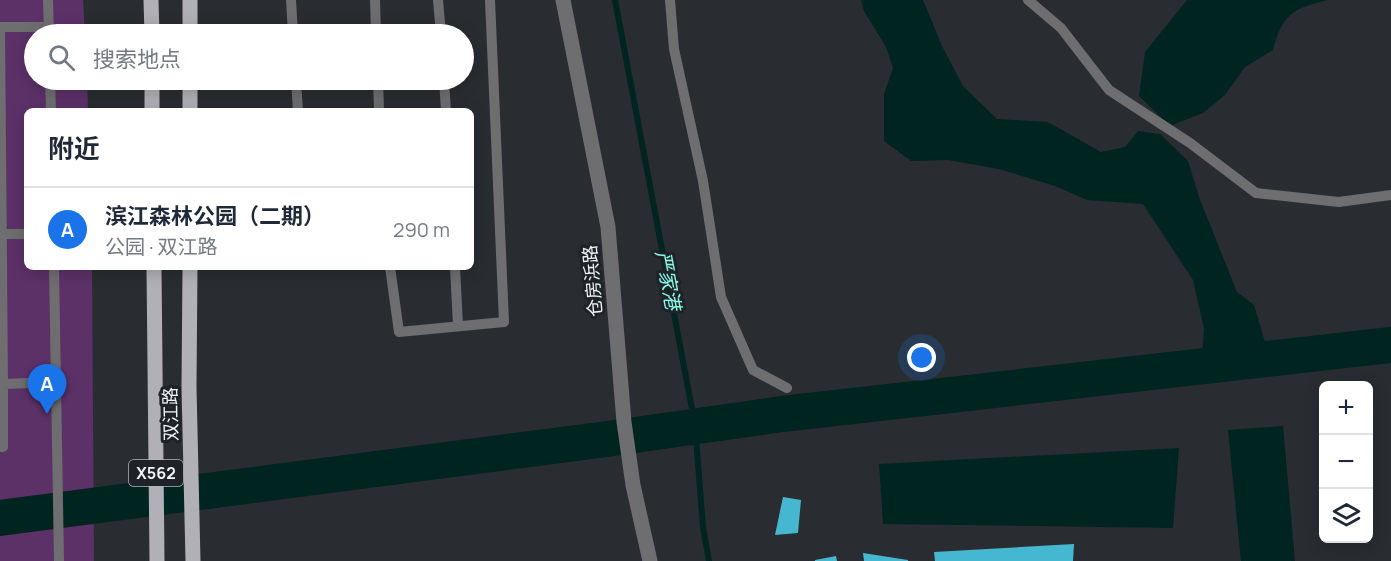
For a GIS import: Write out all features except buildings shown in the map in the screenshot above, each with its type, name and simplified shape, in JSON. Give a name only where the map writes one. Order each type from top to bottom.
[{"type":"main road","points":[[151,0],[152,24]]},
{"type":"main road","points":[[190,0],[190,24]]},
{"type":"main road","points":[[152,90],[152,108]]},
{"type":"main road","points":[[190,90],[190,108]]},
{"type":"main road","name":"双江路","points":[[154,270],[157,561]]},
{"type":"main road","name":"双江路","points":[[190,270],[189,387],[193,561]]},
{"type":"street","name":"仓房浜路","points":[[563,0],[608,227],[624,422],[633,485],[650,561]]},
{"type":"lane","points":[[48,0],[49,24]]},
{"type":"lane","points":[[291,0],[292,24]]},
{"type":"lane","points":[[375,0],[376,24]]},
{"type":"lane","points":[[438,0],[440,24]]},
{"type":"lane","points":[[390,270],[399,332],[504,322],[490,0]]},
{"type":"lane","points":[[670,0],[674,49],[703,182],[721,297],[753,370],[787,388]]},
{"type":"lane","points":[[1028,0],[1061,28],[1109,90],[1190,143],[1256,193],[1339,202],[1391,195]]},
{"type":"lane","points":[[0,447],[3,447],[3,384],[0,27],[24,29]]},
{"type":"lane","points":[[50,90],[51,108]]},
{"type":"lane","points":[[297,90],[298,108]]},
{"type":"lane","points":[[378,90],[379,108]]},
{"type":"lane","points":[[445,90],[446,108]]},
{"type":"lane","points":[[1,234],[24,234]]},
{"type":"lane","points":[[54,270],[59,561]]},
{"type":"lane","points":[[455,270],[458,326]]},
{"type":"lane","points":[[3,384],[56,382]]},
{"type":"shaded area","points":[[0,0],[83,0],[84,24],[24,24],[24,90],[87,90],[88,108],[24,108],[24,270],[92,270],[94,561],[0,561]]},
{"type":"shaded area","points":[[861,0],[923,0],[942,46],[963,86],[997,119],[1048,122],[1101,152],[1125,147],[1138,131],[1160,134],[1188,161],[1199,197],[1237,292],[1254,305],[1270,359],[1201,367],[1204,329],[1193,280],[1143,204],[1087,200],[1055,186],[999,169],[948,160],[911,161],[884,141],[884,94],[893,68],[886,47],[864,11]]},
{"type":"shaded area","points":[[1187,0],[1328,0],[1306,6],[1291,15],[1280,29],[1273,50],[1245,67],[1225,95],[1203,113],[1170,126],[1139,96],[1145,52]]},
{"type":"shaded area","points":[[1283,426],[1295,561],[1241,561],[1228,430]]},
{"type":"shaded area","points":[[1179,448],[1173,528],[883,524],[879,464]]},
{"type":"waterway","name":"严家港","points":[[615,0],[695,425],[703,527],[709,561]]},
{"type":"waterway","name":"严家港","points":[[0,518],[782,414],[1391,345]]},
{"type":"place","name":"滨江森林公园（二期）","points":[[47,414]]}]
